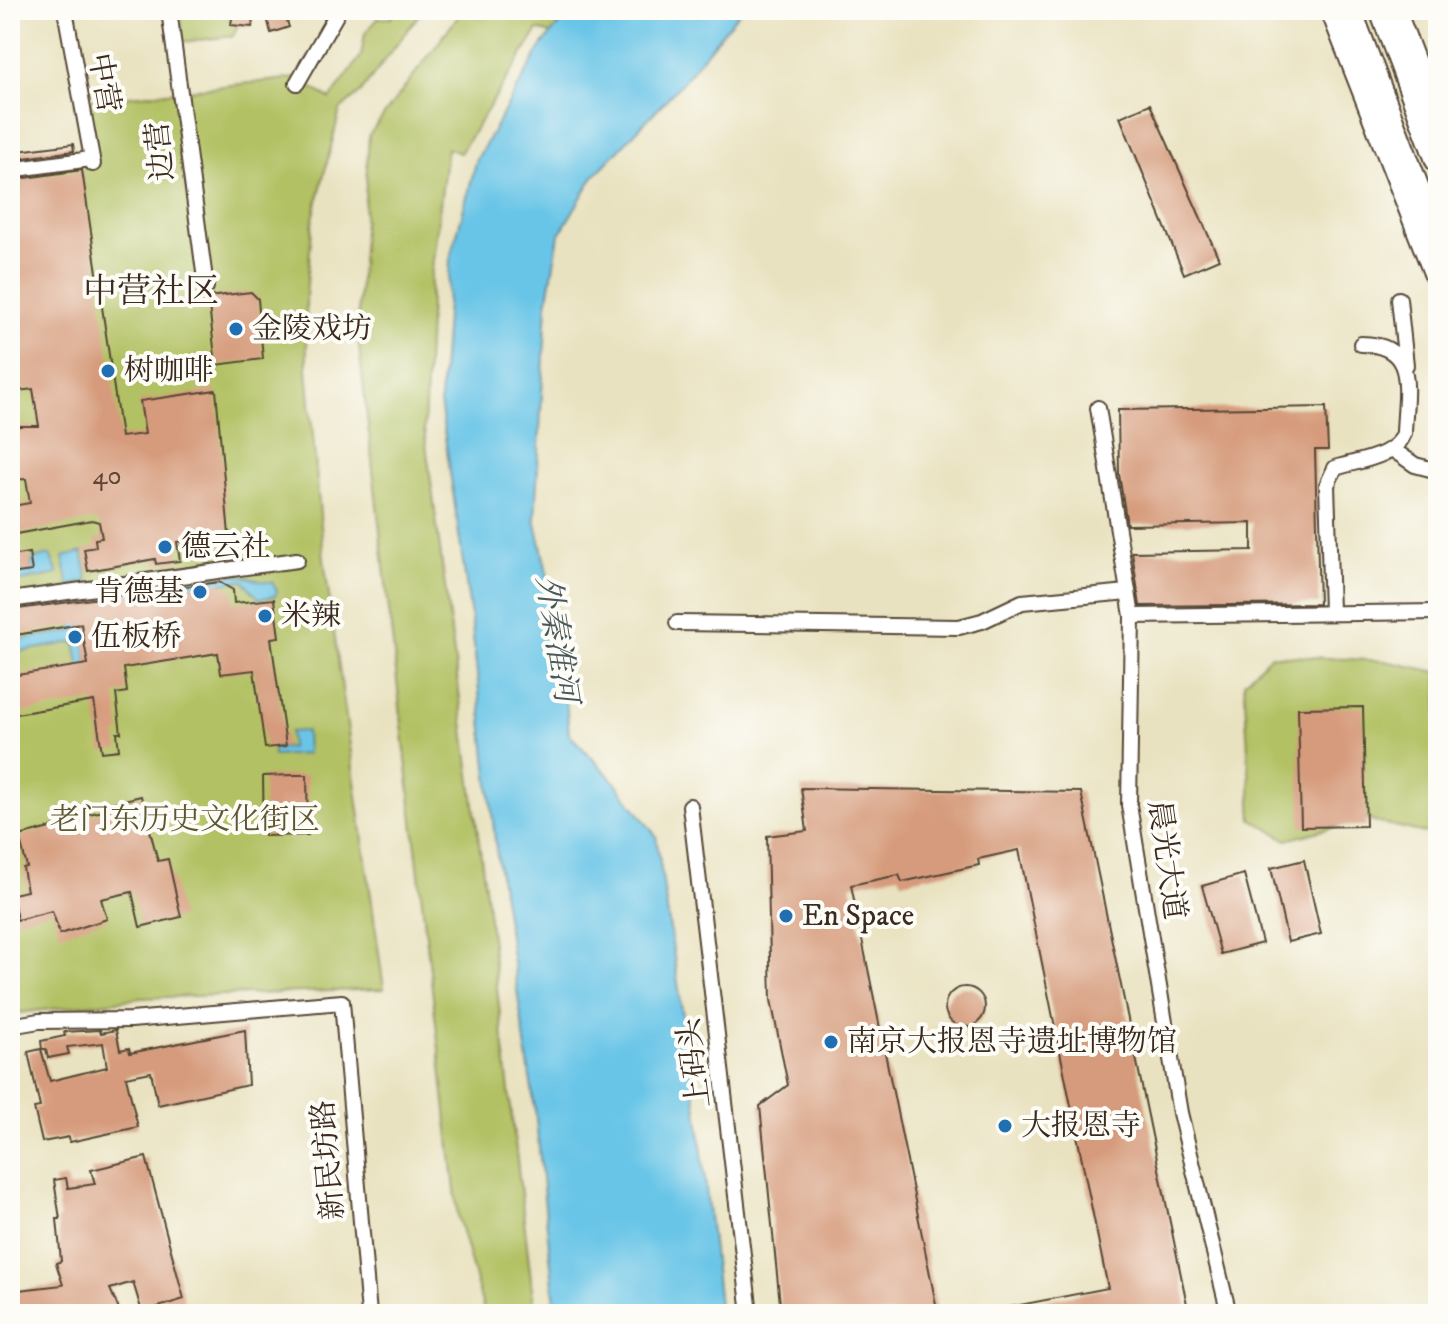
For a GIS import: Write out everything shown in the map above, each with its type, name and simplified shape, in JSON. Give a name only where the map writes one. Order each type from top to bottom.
[{"type":"highway","points":[[1349,10],[1438,244]]},
{"type":"highway","points":[[1382,10],[1438,160]]},
{"type":"main road","points":[[1331,10],[1438,283]]},
{"type":"main road","points":[[1395,10],[1438,122]]},
{"type":"street","name":"中营","points":[[10,170],[92,162],[65,10]]},
{"type":"street","name":"边营","points":[[169,10],[206,287]]},
{"type":"street","points":[[297,83],[339,10]]},
{"type":"street","points":[[1331,611],[1327,485],[1335,468],[1392,449],[1404,433],[1406,369],[1399,299]]},
{"type":"street","points":[[1361,344],[1378,344],[1399,357],[1406,369]]},
{"type":"street","name":"晨光大道","points":[[1098,408],[1132,616],[1129,805],[1180,1113],[1229,1314]]},
{"type":"street","points":[[1392,449],[1415,465],[1438,471]]},
{"type":"street","points":[[10,600],[297,560]]},
{"type":"street","points":[[677,623],[959,627],[982,621],[1022,602],[1128,592]]},
{"type":"street","points":[[1132,616],[1438,612]]},
{"type":"street","name":"上码头","points":[[690,806],[750,1314]]},
{"type":"street","name":"新民坊路","points":[[10,1026],[39,1021],[131,1020],[342,1002],[369,1314]]},
{"type":"green space","points":[[180,10],[266,10],[258,16],[243,15],[233,36],[183,42]]},
{"type":"green space","name":"老门东历史文化街区","points":[[395,10],[421,12],[361,92],[340,110],[313,219],[306,295],[307,369],[324,560],[384,989],[141,998],[10,1014],[10,167],[83,156],[75,102],[296,78],[330,99],[361,56],[365,33],[378,18],[391,18]]},
{"type":"green space","points":[[463,10],[570,10],[551,34],[538,30],[460,153],[447,148],[431,277],[424,429],[487,902],[535,1314],[485,1314],[458,1217],[357,329],[369,135]]},
{"type":"green space","points":[[1271,655],[1385,661],[1438,672],[1438,836],[1364,819],[1287,840],[1252,819],[1244,682]]},
{"type":"water","name":"外秦淮河","points":[[570,10],[741,10],[678,87],[594,176],[559,235],[547,304],[535,518],[560,632],[569,734],[614,781],[656,836],[698,1117],[720,1314],[556,1314],[535,1110],[496,849],[471,618],[440,402],[450,260],[477,159],[541,47]]},
{"type":"water","points":[[82,552],[88,581],[69,586],[63,557]]},
{"type":"water","points":[[50,555],[58,574],[10,583],[10,574],[31,571],[33,559]]},
{"type":"water","points":[[234,575],[272,582],[277,591],[275,596],[259,599],[244,581],[235,581],[78,603],[88,666],[80,668],[75,642],[18,652],[16,640],[73,631],[68,599]]},
{"type":"water","points":[[306,731],[307,754],[273,756],[273,749],[291,747],[290,732]]},
{"type":"building","points":[[233,10],[254,10],[252,27],[231,25]]},
{"type":"building","points":[[265,10],[283,10],[289,27],[271,33]]},
{"type":"building","points":[[1150,104],[1219,259],[1184,274],[1120,117]]},
{"type":"building","points":[[73,144],[74,151],[10,160],[10,152]]},
{"type":"building","points":[[82,170],[121,437],[145,434],[140,401],[216,390],[229,535],[177,542],[180,561],[156,564],[155,559],[88,571],[84,549],[96,547],[95,539],[102,538],[99,522],[92,520],[16,534],[12,506],[30,503],[26,479],[10,480],[10,426],[39,426],[33,389],[10,392],[10,249],[17,249],[14,226],[18,226],[11,180]]},
{"type":"building","name":"金陵戏坊","points":[[251,292],[258,299],[263,359],[216,365],[208,297]]},
{"type":"building","points":[[1326,407],[1328,450],[1315,450],[1319,604],[1140,606],[1132,552],[1252,550],[1252,523],[1127,525],[1119,474],[1118,410]]},
{"type":"building","points":[[29,553],[32,571],[10,574],[10,556]]},
{"type":"building","points":[[219,582],[233,590],[234,603],[274,599],[279,637],[271,638],[286,746],[265,748],[254,670],[221,674],[218,653],[124,668],[127,692],[116,694],[121,733],[117,733],[119,750],[102,752],[94,701],[10,715],[10,676],[88,664],[81,624],[10,636],[10,610]]},
{"type":"building","points":[[1363,707],[1366,826],[1301,827],[1298,708]]},
{"type":"building","points":[[307,775],[308,835],[264,836],[263,776]]},
{"type":"building","name":"南京大报恩寺遗址博物馆","points":[[801,788],[1081,792],[1189,1314],[1004,1314],[1004,1308],[1108,1288],[1019,850],[978,859],[979,865],[902,882],[899,875],[851,885],[938,1314],[781,1314],[760,1106],[788,1085],[771,1000],[767,836],[807,831]]},
{"type":"building","points":[[141,796],[158,861],[168,859],[181,917],[140,927],[132,892],[101,899],[107,919],[60,934],[52,911],[17,920],[12,894],[27,891],[23,868],[27,867],[19,836],[84,819],[83,815],[109,810],[108,804]]},
{"type":"building","points":[[1304,860],[1321,934],[1288,942],[1271,868]]},
{"type":"building","points":[[1244,874],[1262,943],[1221,954],[1202,886]]},
{"type":"building","points":[[965,987],[979,993],[985,1007],[979,1021],[965,1027],[951,1021],[945,1007],[951,993]]},
{"type":"building","points":[[100,1030],[101,1033],[116,1030],[120,1050],[129,1048],[130,1053],[245,1030],[248,1085],[158,1105],[151,1072],[126,1077],[138,1127],[70,1142],[69,1137],[42,1142],[34,1108],[40,1107],[28,1052],[41,1049],[50,1081],[107,1067],[103,1043],[67,1047],[69,1054],[48,1058],[46,1049],[42,1049],[41,1041],[65,1036],[64,1032]]},
{"type":"building","points":[[146,1157],[184,1299],[142,1312],[133,1282],[110,1289],[121,1314],[75,1314],[72,1308],[10,1314],[10,1291],[63,1285],[56,1263],[61,1261],[57,1219],[60,1219],[54,1180],[66,1178],[68,1188],[95,1184],[91,1170]]},
{"type":"place","name":"金陵戏坊","points":[[236,329]]},
{"type":"place","name":"树咖啡","points":[[108,371]]},
{"type":"place","name":"德云社","points":[[165,547]]},
{"type":"place","name":"肯德基","points":[[200,592]]},
{"type":"place","name":"米辣","points":[[265,616]]},
{"type":"place","name":"伍板桥","points":[[75,637]]},
{"type":"place","name":"En Space","points":[[786,916]]},
{"type":"place","name":"南京大报恩寺遗址博物馆","points":[[831,1042]]},
{"type":"place","name":"大报恩寺","points":[[1005,1126]]},
{"type":"district","name":"中营社区","points":[[151,292]]}]
